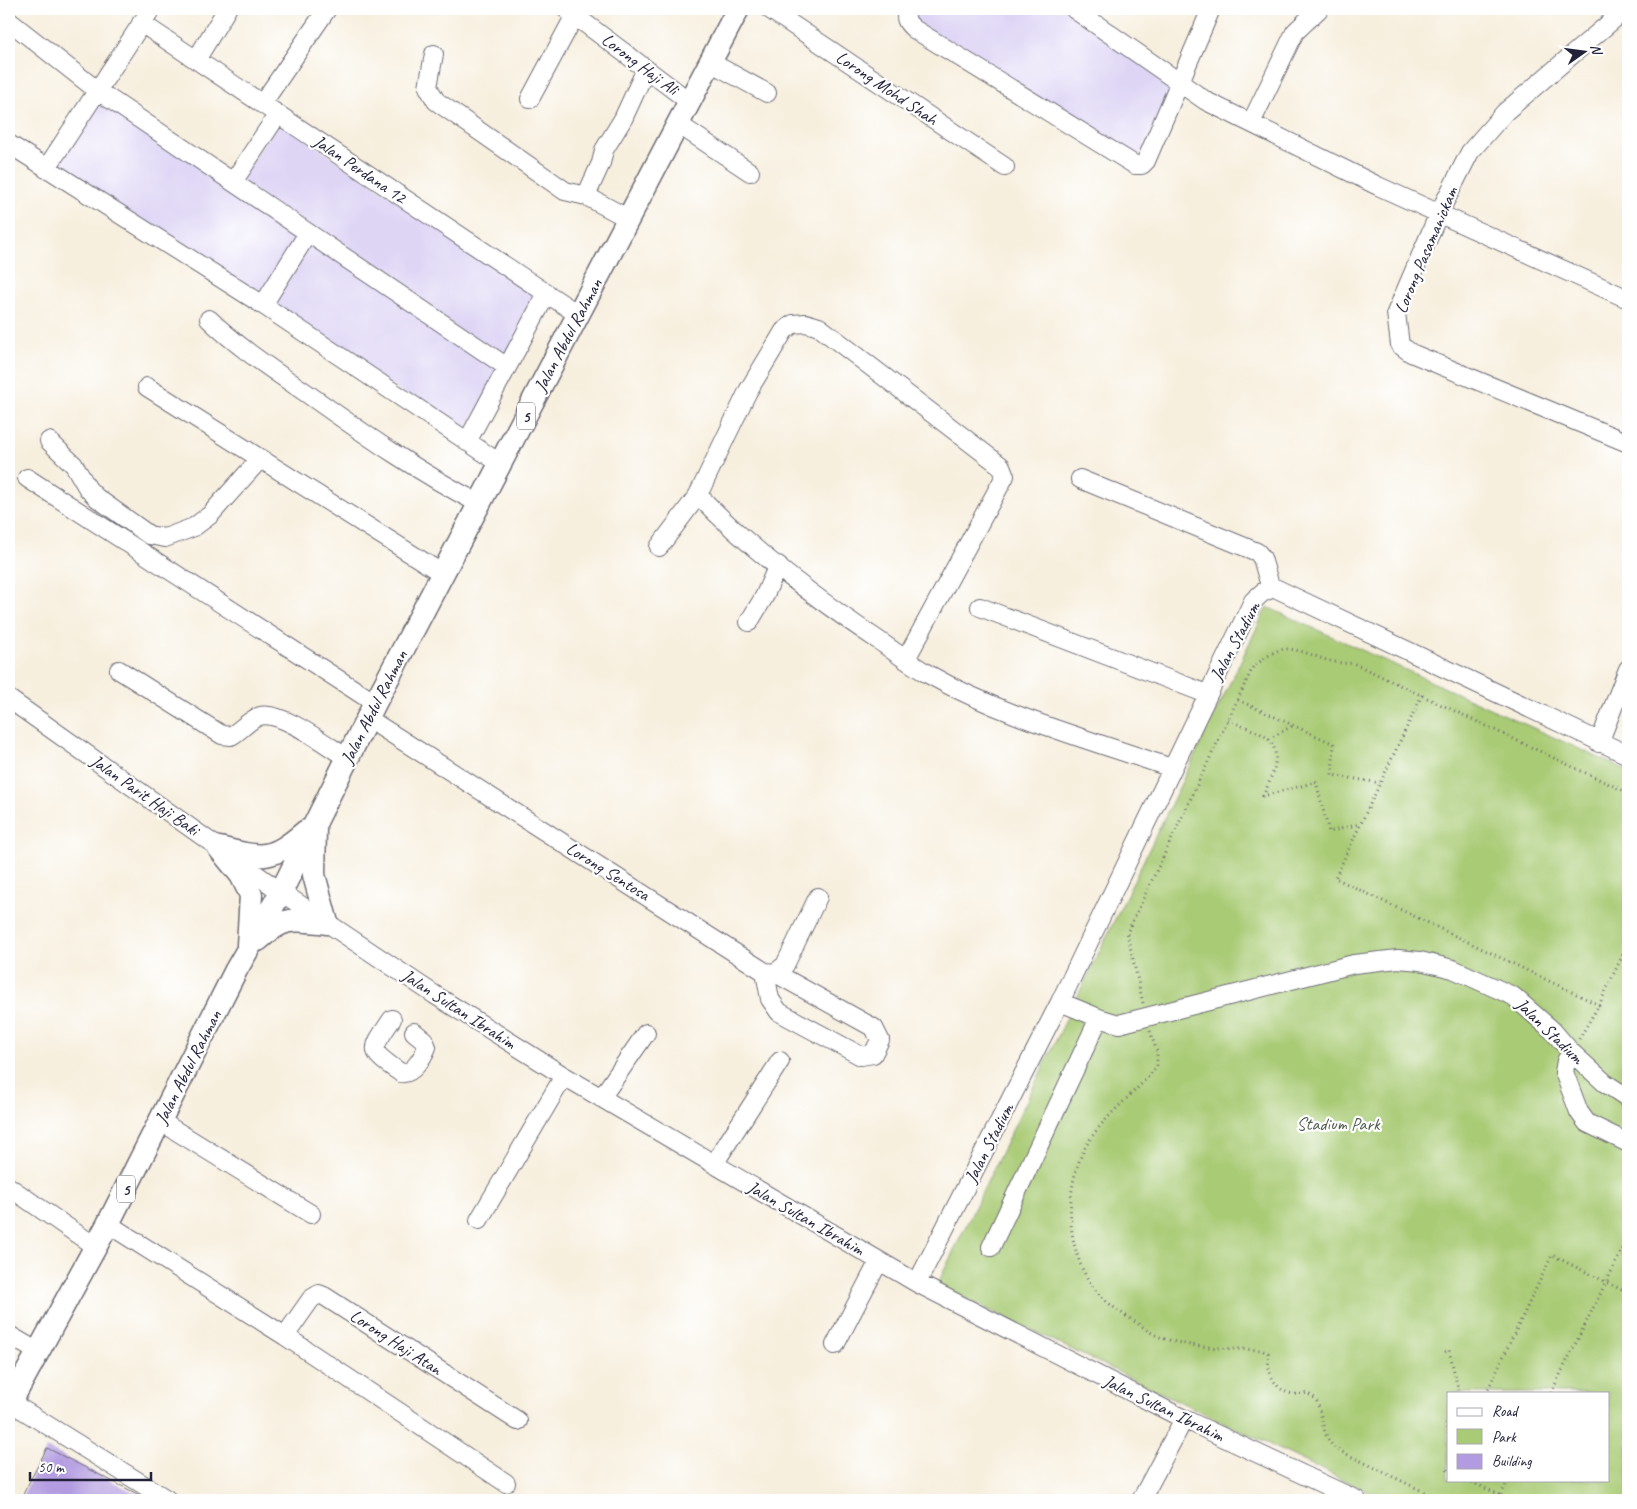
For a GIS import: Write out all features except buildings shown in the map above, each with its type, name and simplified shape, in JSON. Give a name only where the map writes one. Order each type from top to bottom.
[{"type":"main road","name":"Jalan Abdul Rahman","points":[[10,1404],[92,1244],[108,1224],[248,950],[281,892],[371,711],[738,9]]},
{"type":"main road","points":[[219,848],[250,856],[283,850],[314,824]]},
{"type":"main road","points":[[248,950],[279,923],[289,920],[327,923],[314,875],[314,824]]},
{"type":"main road","points":[[219,848],[241,875],[251,895],[248,950]]},
{"type":"street","points":[[196,60],[227,9]]},
{"type":"street","points":[[262,104],[327,9]]},
{"type":"street","name":"Lorong Mohd Shah","points":[[769,9],[1005,167]]},
{"type":"street","points":[[908,9],[905,16],[907,23],[914,29],[1135,165],[1142,165],[1146,161],[1211,9]]},
{"type":"street","points":[[1074,9],[1206,101],[1439,213],[1628,299]]},
{"type":"street","points":[[1251,123],[1295,32],[1319,9]]},
{"type":"street","name":"Lorong Pasamanickam","points":[[1626,9],[1505,112],[1480,138],[1470,152],[1439,213],[1396,313],[1400,344],[1411,353],[1628,444]]},
{"type":"street","points":[[530,99],[571,12]]},
{"type":"street","name":"Lorong Haji Ali","points":[[571,12],[690,102]]},
{"type":"street","points":[[46,169],[146,16]]},
{"type":"street","name":"Jalan Perdana 12","points":[[146,16],[196,60],[579,315]]},
{"type":"street","points":[[9,21],[98,91],[507,368]]},
{"type":"street","points":[[434,54],[428,87],[436,101],[565,192],[586,196],[629,219]]},
{"type":"street","points":[[710,62],[767,93]]},
{"type":"street","points":[[586,196],[601,163],[604,150],[623,119],[646,69]]},
{"type":"street","points":[[233,182],[278,114]]},
{"type":"street","points":[[678,124],[750,172]]},
{"type":"street","points":[[9,144],[263,305],[500,464]]},
{"type":"street","points":[[263,305],[308,233]]},
{"type":"street","points":[[467,442],[547,293]]},
{"type":"street","points":[[209,319],[247,352],[395,456],[441,484],[480,504]]},
{"type":"street","points":[[659,548],[698,495],[748,391],[784,332],[793,324],[806,323],[819,327],[1001,466],[1005,476],[906,659]]},
{"type":"street","points":[[147,388],[443,574]]},
{"type":"street","points":[[49,442],[74,465],[88,489],[97,498],[149,535],[166,538],[194,527],[210,515],[260,459]]},
{"type":"street","name":"Lorong Sentosa","points":[[26,478],[371,711],[770,973],[874,1028],[880,1040],[873,1054],[862,1056],[779,1012],[770,999],[770,973]]},
{"type":"street","points":[[1080,479],[1257,552],[1262,558],[1271,589]]},
{"type":"street","points":[[698,495],[716,514],[843,617],[927,674],[1039,722],[1171,768]]},
{"type":"street","points":[[749,622],[764,597],[778,566]]},
{"type":"street","name":"Jalan Stadium","points":[[917,1283],[1060,1002],[1253,601],[1263,592],[1275,588],[1628,755]]},
{"type":"street","points":[[980,607],[1208,694]]},
{"type":"street","points":[[1599,742],[1628,669]]},
{"type":"street","points":[[119,670],[222,735],[231,736],[260,716],[269,716],[285,720],[347,758]]},
{"type":"street","name":"Jalan Parit Haji Baki","points":[[9,699],[281,892]]},
{"type":"street","name":"Jalan Sultan Ibrahim","points":[[281,892],[435,995],[564,1076],[917,1283],[1184,1419],[1357,1500]]},
{"type":"street","points":[[770,973],[785,964],[818,897]]},
{"type":"street","name":"Jalan Stadium","points":[[1060,1002],[1119,1024],[1147,1019],[1302,976],[1354,964],[1398,958],[1453,969],[1513,996],[1552,1030],[1571,1052],[1605,1083],[1628,1098]]},
{"type":"street","points":[[991,1247],[1099,1018]]},
{"type":"street","points":[[392,1019],[375,1044],[374,1052],[378,1058],[401,1073],[409,1072],[422,1058],[427,1047],[424,1040],[414,1032]]},
{"type":"street","points":[[602,1098],[646,1033]]},
{"type":"street","points":[[1571,1052],[1566,1061],[1564,1072],[1579,1112],[1587,1123],[1628,1143]]},
{"type":"street","points":[[714,1164],[780,1062]]},
{"type":"street","points":[[479,1220],[564,1076]]},
{"type":"street","points":[[160,1122],[311,1214]]},
{"type":"street","points":[[9,1187],[92,1244]]},
{"type":"street","points":[[108,1224],[285,1336],[506,1483]]},
{"type":"street","points":[[835,1346],[879,1261]]},
{"type":"street","name":"Lorong Haji Atan","points":[[285,1336],[311,1298],[319,1294],[518,1421]]},
{"type":"street","points":[[9,1335],[38,1352]]},
{"type":"street","points":[[10,1404],[168,1500]]},
{"type":"street","points":[[1141,1500],[1184,1419]]},
{"type":"path","points":[[1441,1500],[1336,1449],[1328,1442],[1316,1399],[1307,1392],[1298,1395],[1280,1388],[1271,1374],[1268,1353],[1262,1350],[1191,1345],[1158,1337],[1106,1301],[1089,1280],[1077,1254],[1072,1227],[1070,1194],[1074,1173],[1084,1150],[1100,1127],[1157,1066],[1157,1052],[1147,1019],[1127,932],[1254,667],[1270,654],[1287,649],[1337,664],[1353,663],[1628,793]]},
{"type":"path","points":[[1422,695],[1335,878],[1599,1005]]},
{"type":"path","points":[[1238,700],[1334,744],[1332,775],[1380,783]]},
{"type":"path","points":[[1228,720],[1269,739],[1276,754],[1276,766],[1263,796],[1316,782],[1329,832],[1361,824]]},
{"type":"path","points":[[1269,739],[1292,725]]},
{"type":"path","points":[[1571,1052],[1599,1005],[1628,944]]},
{"type":"path","points":[[1552,1392],[1628,1238]]},
{"type":"path","points":[[1486,1392],[1552,1255],[1628,1293]]},
{"type":"path","points":[[1445,1352],[1449,1350],[1459,1392]]},
{"type":"path","points":[[1471,1482],[1511,1500]]},
{"type":"path","points":[[1501,1496],[1507,1482]]},
{"type":"shaded area","points":[[911,9],[1064,9],[1174,87],[1137,161],[915,25]]},
{"type":"shaded area","points":[[101,97],[234,187],[278,121],[540,295],[465,434],[55,167]]},
{"type":"green space","name":"Stadium Park","points":[[1267,607],[1628,771],[1628,1500],[1385,1500],[937,1285]]}]
